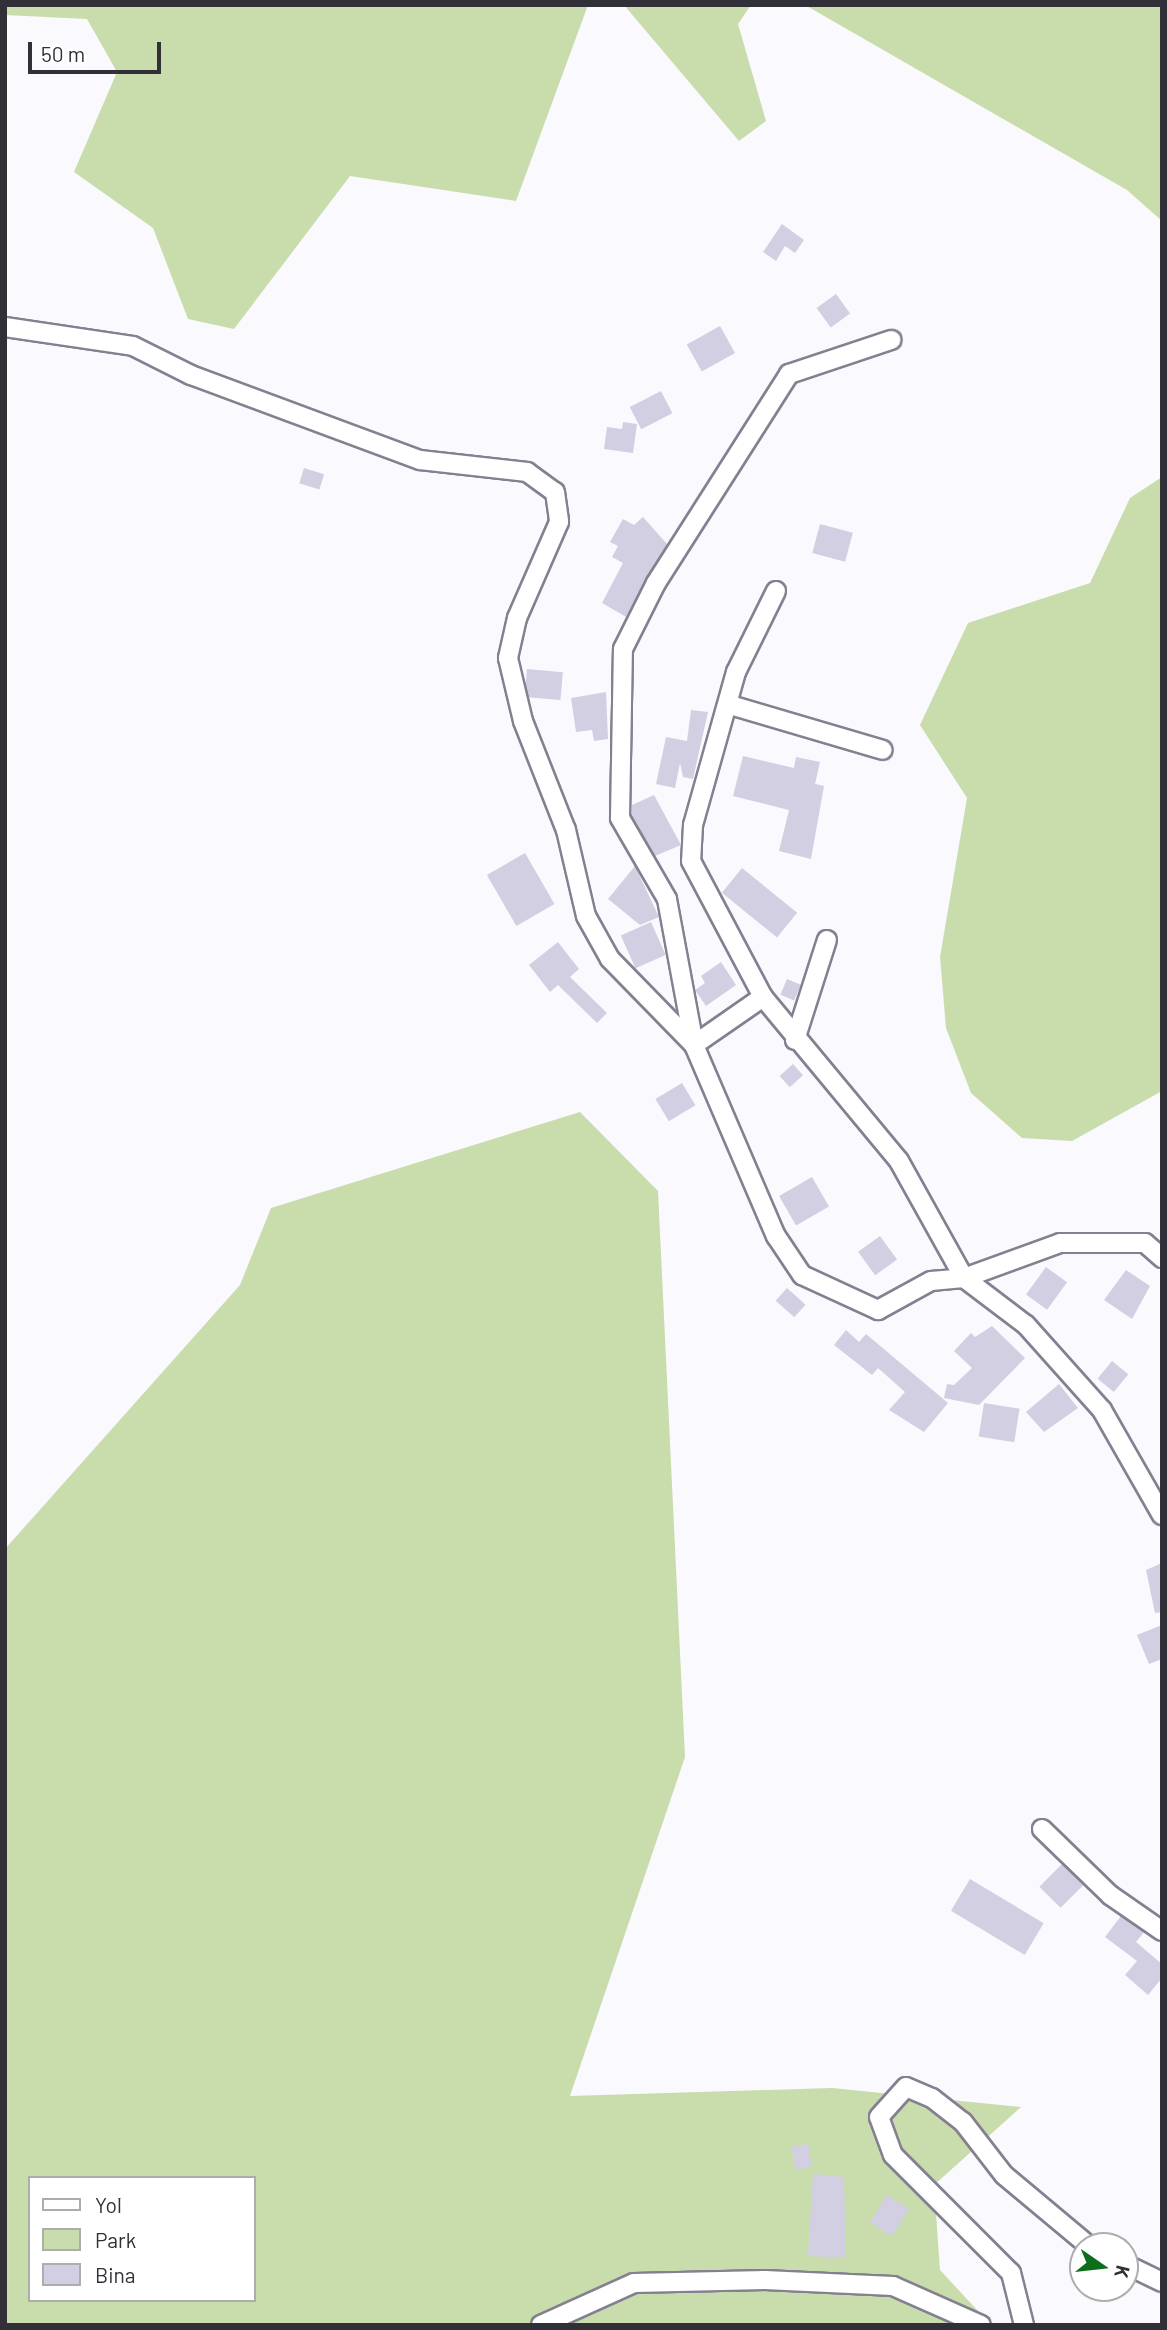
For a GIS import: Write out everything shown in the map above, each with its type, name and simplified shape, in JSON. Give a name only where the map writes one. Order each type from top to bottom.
[{"type":"street","points":[[5,327],[133,346],[191,375],[421,460],[527,472],[555,492],[559,522],[517,618],[508,658],[523,721],[566,830],[586,916],[610,959],[694,1045]]},
{"type":"street","points":[[891,340],[789,374],[656,583],[623,649],[620,818],[667,899],[694,1045],[771,1224],[802,1275],[878,1310],[931,1281],[964,1278],[1060,1243],[1154,1242],[1162,1258]]},
{"type":"street","points":[[776,591],[736,672],[730,705],[693,825],[691,861],[763,997],[795,1040],[899,1161],[964,1278],[1026,1325],[1102,1410],[1162,1515]]},
{"type":"street","points":[[730,705],[883,750]]},
{"type":"street","points":[[795,1040],[827,940]]},
{"type":"street","points":[[694,1045],[763,997]]},
{"type":"street","points":[[1042,1829],[1110,1895],[1162,1931]]},
{"type":"street","points":[[1024,2325],[1011,2273],[893,2155],[880,2117],[905,2087],[932,2098],[963,2122],[1004,2175],[1072,2232]]},
{"type":"street","points":[[1139,2271],[1162,2282]]},
{"type":"street","points":[[541,2325],[634,2283],[765,2280],[893,2286],[981,2325]]},
{"type":"street","points":[[951,2325],[969,2325]]},
{"type":"green space","points":[[5,5],[588,5],[516,201],[350,176],[234,329],[188,319],[153,228],[74,172],[117,72],[87,19],[5,15]]},
{"type":"green space","points":[[624,5],[751,5],[738,24],[766,121],[739,141]]},
{"type":"green space","points":[[805,5],[1162,5],[1162,221],[1127,190]]},
{"type":"green space","points":[[1162,477],[1162,1091],[1072,1141],[1022,1138],[971,1093],[946,1028],[940,957],[967,798],[920,725],[968,623],[1090,583],[1130,498]]},
{"type":"green space","points":[[580,1112],[658,1191],[685,1757],[570,2096],[832,2088],[1021,2107],[934,2185],[940,2270],[991,2325],[5,2325],[5,1549],[240,1285],[271,1208]]},
{"type":"building","points":[[782,224],[804,240],[795,253],[785,246],[776,261],[763,252]]},
{"type":"building","points":[[836,294],[850,313],[831,328],[817,308]]},
{"type":"building","points":[[720,326],[735,353],[702,372],[687,344]]},
{"type":"building","points":[[661,391],[672,413],[641,429],[630,407]]},
{"type":"building","points":[[623,422],[637,424],[633,453],[604,449],[607,427],[622,429]]},
{"type":"building","points":[[304,468],[324,474],[319,489],[299,483]]},
{"type":"building","points":[[643,517],[667,544],[626,617],[602,603],[623,563],[612,557],[618,546],[610,542],[623,519],[634,525]]},
{"type":"building","points":[[820,524],[853,533],[845,562],[812,553]]},
{"type":"building","points":[[527,669],[563,672],[560,700],[525,697]]},
{"type":"building","points":[[606,692],[608,739],[594,741],[592,730],[576,732],[571,698]]},
{"type":"building","points":[[691,710],[708,712],[693,779],[683,777],[680,763],[675,788],[656,784],[666,737],[687,741]]},
{"type":"building","points":[[743,756],[794,768],[796,757],[820,762],[815,784],[824,786],[811,859],[779,851],[789,810],[733,796]]},
{"type":"building","points":[[654,795],[681,845],[655,856],[631,815],[632,805]]},
{"type":"building","points":[[525,853],[554,904],[516,926],[487,875]]},
{"type":"building","points":[[635,866],[659,917],[640,925],[608,899]]},
{"type":"building","points":[[742,868],[797,913],[777,938],[722,893]]},
{"type":"building","points":[[651,922],[666,955],[635,968],[621,935]]},
{"type":"building","points":[[558,942],[579,969],[570,977],[607,1013],[597,1023],[558,985],[550,992],[529,965]]},
{"type":"building","points":[[721,962],[736,985],[706,1006],[695,990],[705,983],[701,976]]},
{"type":"building","points":[[787,979],[801,985],[794,1001],[780,995]]},
{"type":"building","points":[[793,1064],[803,1075],[790,1087],[780,1076]]},
{"type":"building","points":[[682,1083],[695,1105],[669,1121],[655,1099]]},
{"type":"building","points":[[812,1177],[829,1206],[796,1225],[779,1196]]},
{"type":"building","points":[[880,1236],[897,1259],[875,1275],[858,1252]]},
{"type":"building","points":[[1046,1267],[1067,1282],[1047,1310],[1026,1295]]},
{"type":"building","points":[[1126,1270],[1150,1286],[1132,1319],[1104,1300]]},
{"type":"building","points":[[787,1288],[806,1305],[794,1317],[776,1301]]},
{"type":"building","points":[[992,1326],[1025,1358],[979,1405],[944,1398],[947,1384],[954,1385],[972,1368],[954,1351],[971,1333],[975,1337]]},
{"type":"building","points":[[846,1330],[859,1342],[866,1334],[948,1403],[924,1432],[889,1410],[905,1392],[878,1368],[872,1375],[834,1345]]},
{"type":"building","points":[[1112,1361],[1128,1374],[1114,1392],[1098,1379]]},
{"type":"building","points":[[1059,1384],[1078,1408],[1044,1432],[1026,1412]]},
{"type":"building","points":[[984,1403],[1020,1409],[1014,1442],[979,1437]]},
{"type":"building","points":[[1162,1563],[1162,1612],[1155,1613],[1146,1570]]},
{"type":"building","points":[[1162,1625],[1162,1659],[1149,1664],[1137,1635]]},
{"type":"building","points":[[1062,1864],[1083,1885],[1061,1908],[1039,1887]]},
{"type":"building","points":[[970,1879],[1044,1923],[1025,1955],[951,1911]]},
{"type":"building","points":[[1121,1916],[1144,1932],[1136,1942],[1162,1964],[1162,1978],[1148,1995],[1125,1975],[1137,1961],[1105,1937]]},
{"type":"building","points":[[808,2144],[812,2167],[795,2170],[791,2147]]},
{"type":"building","points":[[813,2174],[844,2177],[846,2258],[808,2256]]},
{"type":"building","points":[[887,2195],[909,2209],[892,2236],[870,2222]]}]
